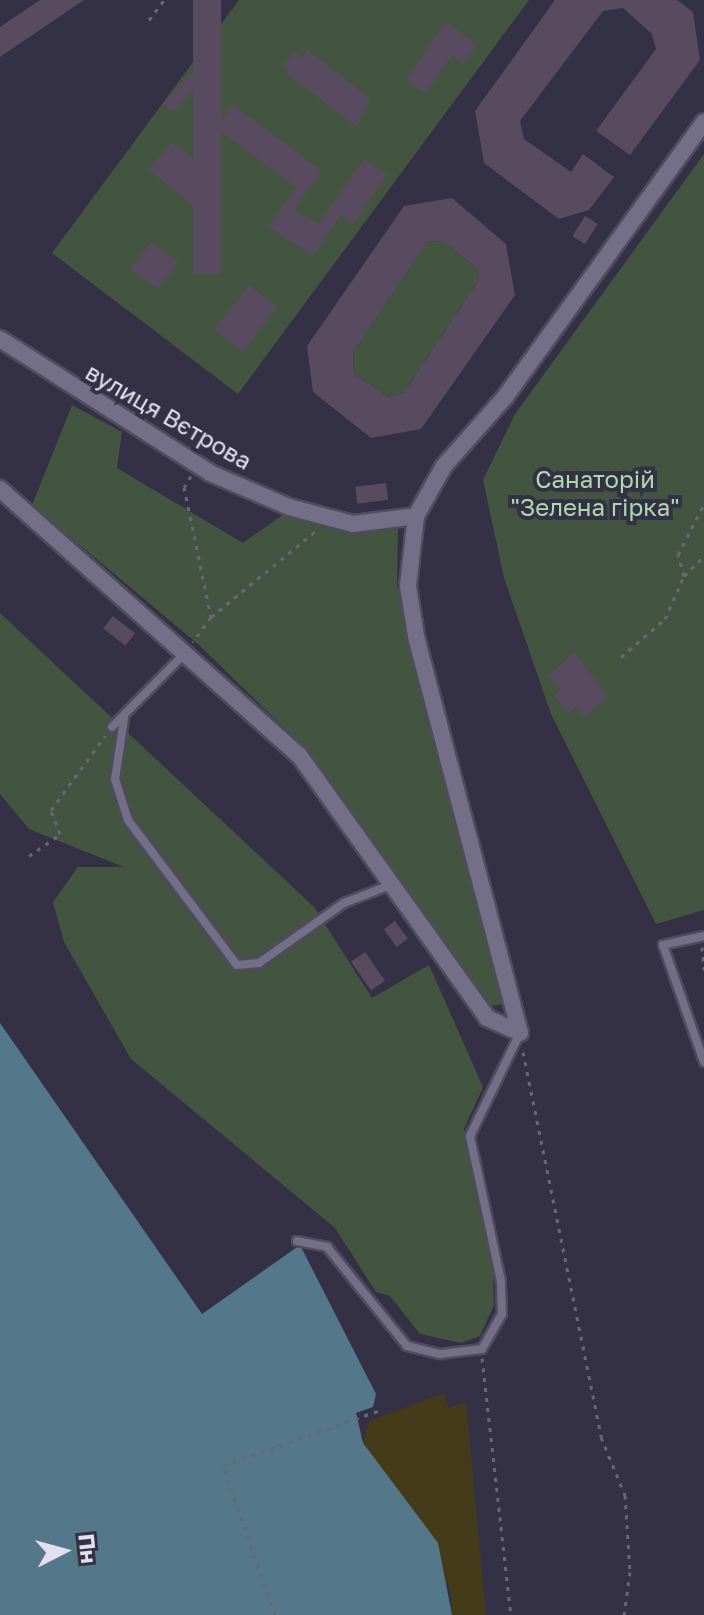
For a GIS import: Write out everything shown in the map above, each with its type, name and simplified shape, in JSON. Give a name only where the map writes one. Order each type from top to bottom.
[{"type":"street","points":[[520,1033],[416,636],[408,586],[416,516],[444,466],[505,397],[704,122]]},
{"type":"street","name":"вулиця Вєтрова","points":[[0,339],[210,473],[330,521],[416,516]]},
{"type":"street","points":[[0,489],[188,649],[299,755],[395,883],[487,1018],[520,1033]]},
{"type":"lane","points":[[112,727],[124,719],[188,649]]},
{"type":"lane","points":[[124,719],[115,779],[128,820],[237,965],[259,963],[344,903],[395,883]]},
{"type":"lane","points":[[704,936],[663,945],[704,1062]]},
{"type":"lane","points":[[297,1241],[327,1247],[407,1346],[440,1354],[482,1349],[502,1314],[501,1281],[470,1136],[520,1033]]},
{"type":"path","points":[[149,20],[164,0]]},
{"type":"path","points":[[210,473],[192,474],[184,487],[211,617]]},
{"type":"path","points":[[684,576],[678,555],[704,504]]},
{"type":"path","points":[[188,649],[211,617],[330,521]]},
{"type":"path","points":[[621,657],[665,619],[684,576],[704,556]]},
{"type":"path","points":[[29,856],[60,834],[51,810],[112,727]]},
{"type":"path","points":[[704,945],[704,970]]},
{"type":"path","points":[[520,1033],[601,1437],[625,1495],[630,1572],[624,1615]]},
{"type":"path","points":[[482,1349],[511,1615]]},
{"type":"path","points":[[275,1615],[223,1466],[383,1409]]},
{"type":"green space","points":[[239,0],[529,0],[238,394],[52,253]]},
{"type":"green space","name":"Санаторій \"Зелена гірка\"","points":[[704,154],[704,910],[656,924],[551,714],[504,578],[483,480],[515,414]]},
{"type":"green space","points":[[428,241],[444,242],[479,270],[478,281],[404,392],[389,397],[354,374],[353,353]]},
{"type":"green space","points":[[72,405],[122,432],[117,468],[243,543],[284,514],[341,528],[398,529],[397,585],[426,716],[501,956],[508,1003],[490,1006],[308,751],[199,645],[32,505]]},
{"type":"green space","points":[[0,613],[314,907],[372,998],[429,965],[483,1087],[464,1129],[493,1263],[494,1305],[480,1336],[461,1343],[420,1334],[390,1296],[376,1292],[335,1228],[131,1059],[64,942],[53,902],[78,867],[124,867],[29,829],[0,794]]},
{"type":"sand","points":[[444,1393],[449,1408],[466,1402],[486,1615],[452,1615],[450,1589],[363,1443],[369,1421]]},
{"type":"water","points":[[0,1023],[202,1314],[300,1245],[376,1394],[373,1407],[356,1413],[363,1443],[438,1543],[452,1615],[0,1615]]},
{"type":"building","points":[[40,0],[84,0],[0,57],[0,27]]},
{"type":"building","points":[[193,0],[221,0],[221,274],[193,274]]},
{"type":"building","points":[[555,0],[677,0],[693,12],[700,60],[630,155],[596,131],[656,49],[652,34],[623,8],[603,11],[520,121],[524,139],[571,172],[583,154],[614,177],[589,210],[559,219],[484,163],[475,111]]},
{"type":"building","points":[[445,22],[477,44],[464,64],[452,55],[426,93],[406,80]]},
{"type":"building","points":[[307,50],[370,98],[357,127],[289,75],[284,66],[294,52],[302,58]]},
{"type":"building","points":[[191,73],[201,82],[173,113],[163,104]]},
{"type":"building","points":[[233,105],[322,171],[294,209],[318,225],[364,159],[387,175],[353,224],[340,215],[313,256],[269,227],[296,187],[216,128]]},
{"type":"building","points":[[172,142],[219,180],[196,208],[149,170]]},
{"type":"building","points":[[452,198],[506,244],[515,295],[421,429],[371,438],[313,392],[307,346],[404,206]],"holes":[[[428,241],[444,242],[479,270],[478,281],[404,392],[389,397],[354,374],[353,353]]]},
{"type":"building","points":[[585,216],[598,224],[585,244],[572,236]]},
{"type":"building","points":[[151,242],[178,262],[158,290],[131,269]]},
{"type":"building","points":[[249,285],[277,307],[243,351],[215,329]]},
{"type":"building","points":[[386,483],[388,500],[357,504],[355,487]]},
{"type":"building","points":[[113,616],[135,633],[125,646],[103,629]]},
{"type":"building","points":[[574,652],[608,696],[585,717],[576,706],[569,713],[554,696],[561,689],[549,676]]},
{"type":"building","points":[[395,921],[408,939],[397,947],[384,929]]},
{"type":"building","points":[[365,952],[385,981],[371,990],[351,962]]}]
